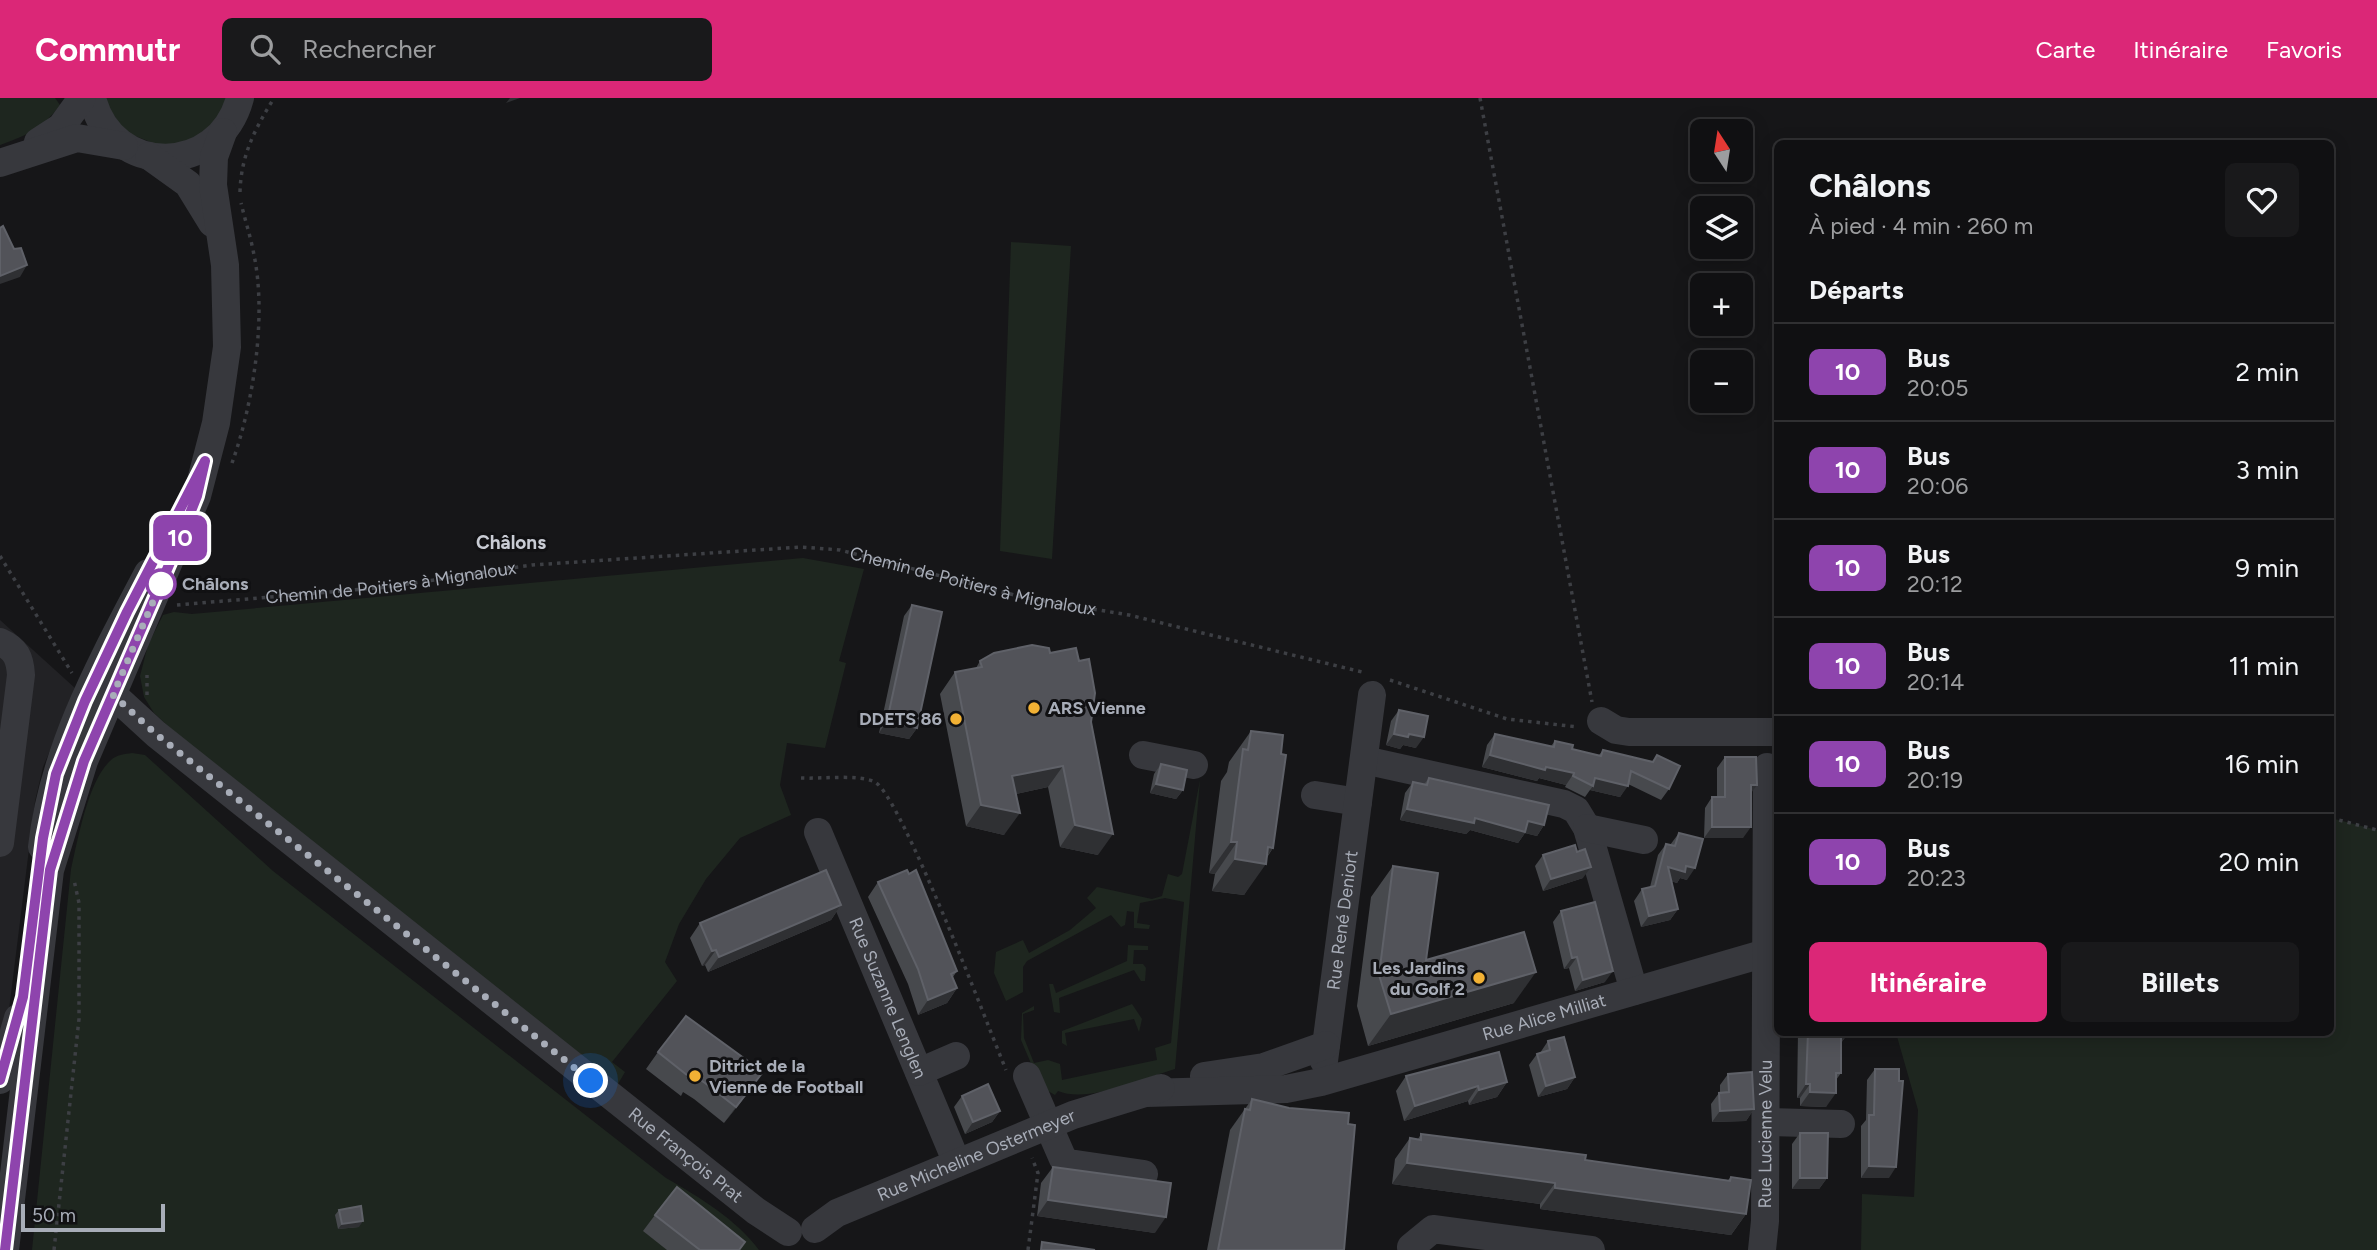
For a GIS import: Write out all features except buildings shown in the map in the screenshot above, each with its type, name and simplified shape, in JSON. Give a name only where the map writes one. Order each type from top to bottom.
[{"type":"street","points":[[0,161],[55,132],[82,98]]},
{"type":"street","points":[[92,98],[102,123],[136,151],[183,180],[195,193],[208,213],[225,265]]},
{"type":"street","points":[[5,1250],[7,1165],[50,870],[80,771],[98,692],[154,601],[197,496],[226,368],[225,265],[213,185],[214,157],[223,132],[241,101]]},
{"type":"street","points":[[0,161],[77,138],[166,158],[191,154],[223,132]]},
{"type":"street","points":[[0,1080],[23,997],[48,806],[56,774],[98,692],[205,461]]},
{"type":"street","points":[[0,642],[11,647],[20,659],[21,675],[0,843]]},
{"type":"street","name":"Rue René Deniort","points":[[1321,1082],[1363,852],[1358,802],[1375,682]]},
{"type":"street","name":"Rue François Prat","points":[[98,692],[156,734],[467,984],[756,1211],[802,1240]]},
{"type":"street","points":[[1601,721],[1616,730],[1629,732],[1774,732]]},
{"type":"street","points":[[1143,755],[1194,765]]},
{"type":"street","points":[[1364,760],[1564,804],[1576,810],[1586,824],[1633,991]]},
{"type":"street","name":"Rue Lucienne Velu","points":[[1762,1250],[1766,1122],[1768,767]]},
{"type":"street","points":[[1315,795],[1358,802]]},
{"type":"street","points":[[1586,824],[1644,840]]},
{"type":"street","name":"Rue Suzanne Lenglen","points":[[818,832],[957,1163]]},
{"type":"street","name":"Rue Alice Milliat","points":[[1321,1082],[1766,953]]},
{"type":"street","name":"Rue Micheline Ostermeyer","points":[[802,1240],[837,1213],[1035,1130],[1197,1077],[1264,1067],[1326,1045]]},
{"type":"street","points":[[919,1072],[956,1056]]},
{"type":"street","points":[[1019,1079],[1035,1130],[1069,1163],[1144,1174]]},
{"type":"street","name":"Rue Micheline Ostermeyer","points":[[1146,1093],[1286,1088],[1321,1082]]},
{"type":"street","points":[[1766,1122],[1841,1124]]},
{"type":"street","points":[[1411,1247],[1433,1229],[1577,1249]]},
{"type":"path","points":[[1480,98],[1590,696],[1601,721]]},
{"type":"path","name":"Chemin de Poitiers à Mignaloux","points":[[154,601],[178,605],[388,587],[532,565],[800,547],[840,550],[1026,598],[1129,615],[1507,719],[1577,727],[1601,721]]},
{"type":"path","points":[[0,556],[77,682],[98,692]]},
{"type":"path","points":[[801,778],[862,778],[884,789],[1019,1079]]},
{"type":"path","points":[[2334,819],[2377,830]]},
{"type":"path","points":[[54,1250],[79,1019],[79,903],[71,869]]},
{"type":"path","points":[[1028,1250],[1038,1173],[1035,1130]]},
{"type":"shaded area","points":[[0,98],[55,98],[60,105],[34,130],[0,145]]},
{"type":"shaded area","points":[[102,98],[228,98],[225,108],[203,136],[163,147],[125,132]]},
{"type":"shaded area","points":[[1011,242],[1071,246],[1052,559],[1000,551]]},
{"type":"shaded area","points":[[803,558],[864,569],[839,661],[846,663],[825,748],[787,743],[780,785],[791,815],[740,838],[706,879],[679,924],[665,962],[677,981],[612,1062],[625,1072],[618,1084],[221,776],[154,713],[144,697],[140,676],[148,645],[163,615],[174,612],[192,614]]},
{"type":"shaded area","points":[[0,620],[76,689],[43,767],[35,801],[0,1082]]},
{"type":"shaded area","points":[[132,753],[145,755],[273,871],[666,1178],[728,1219],[759,1250],[32,1250],[71,869],[85,811],[96,781],[113,758]]},
{"type":"shaded area","points":[[1200,780],[1175,1069],[1100,1092],[1070,1094],[1058,1091],[1055,1095],[1041,1087],[1021,1040],[1022,1013],[1034,1006],[1034,1010],[1023,1014],[1024,1038],[1034,1063],[1048,1060],[1060,1064],[1062,1080],[1157,1060],[1155,1048],[1171,1043],[1184,902],[1165,898],[1140,903],[1137,923],[1150,925],[1149,929],[1134,928],[1134,912],[1127,911],[1125,925],[1121,927],[1111,915],[1027,961],[1023,967],[1023,992],[1006,1001],[994,973],[996,952],[1023,940],[1029,953],[1070,930],[1096,908],[1087,898],[1097,887],[1152,899],[1162,896],[1168,874],[1178,877],[1182,874]]},
{"type":"shaded area","points":[[2334,819],[2377,830],[2377,1250],[1861,1250],[1862,1194],[1914,1197],[1918,1110],[1897,1036],[2334,1036]]},
{"type":"shaded area","points":[[1128,945],[1148,946],[1148,950],[1134,950],[1133,964],[1143,964],[1146,968],[1145,981],[1141,981],[1134,970],[1059,998],[1060,1013],[1054,1012],[1049,984],[1053,984],[1056,993],[1127,961]]},
{"type":"shaded area","points":[[1132,1004],[1142,1019],[1139,1032],[1134,1019],[1065,1033],[1067,1046],[1062,1043],[1062,1031]]},
{"type":"bus line","name":"10","points":[[0,1080],[23,997],[43,838],[56,774],[69,736],[127,612],[205,461],[197,496],[175,551],[84,761],[50,870],[17,1128],[5,1250]]},
{"type":"place","name":"Châlons","points":[[161,584]]},
{"type":"place","name":"ARS Vienne","points":[[1034,708]]},
{"type":"place","name":"DDETS 86","points":[[956,719]]},
{"type":"place","name":"Les Jardins du Golf 2","points":[[1479,978]]},
{"type":"place","name":"Ditrict de la Vienne de Football","points":[[695,1076]]},
{"type":"district","name":"Châlons","points":[[511,542]]},
{"type":"route","points":[[161,584],[164,576],[113,695],[156,734],[591,1081]]}]
